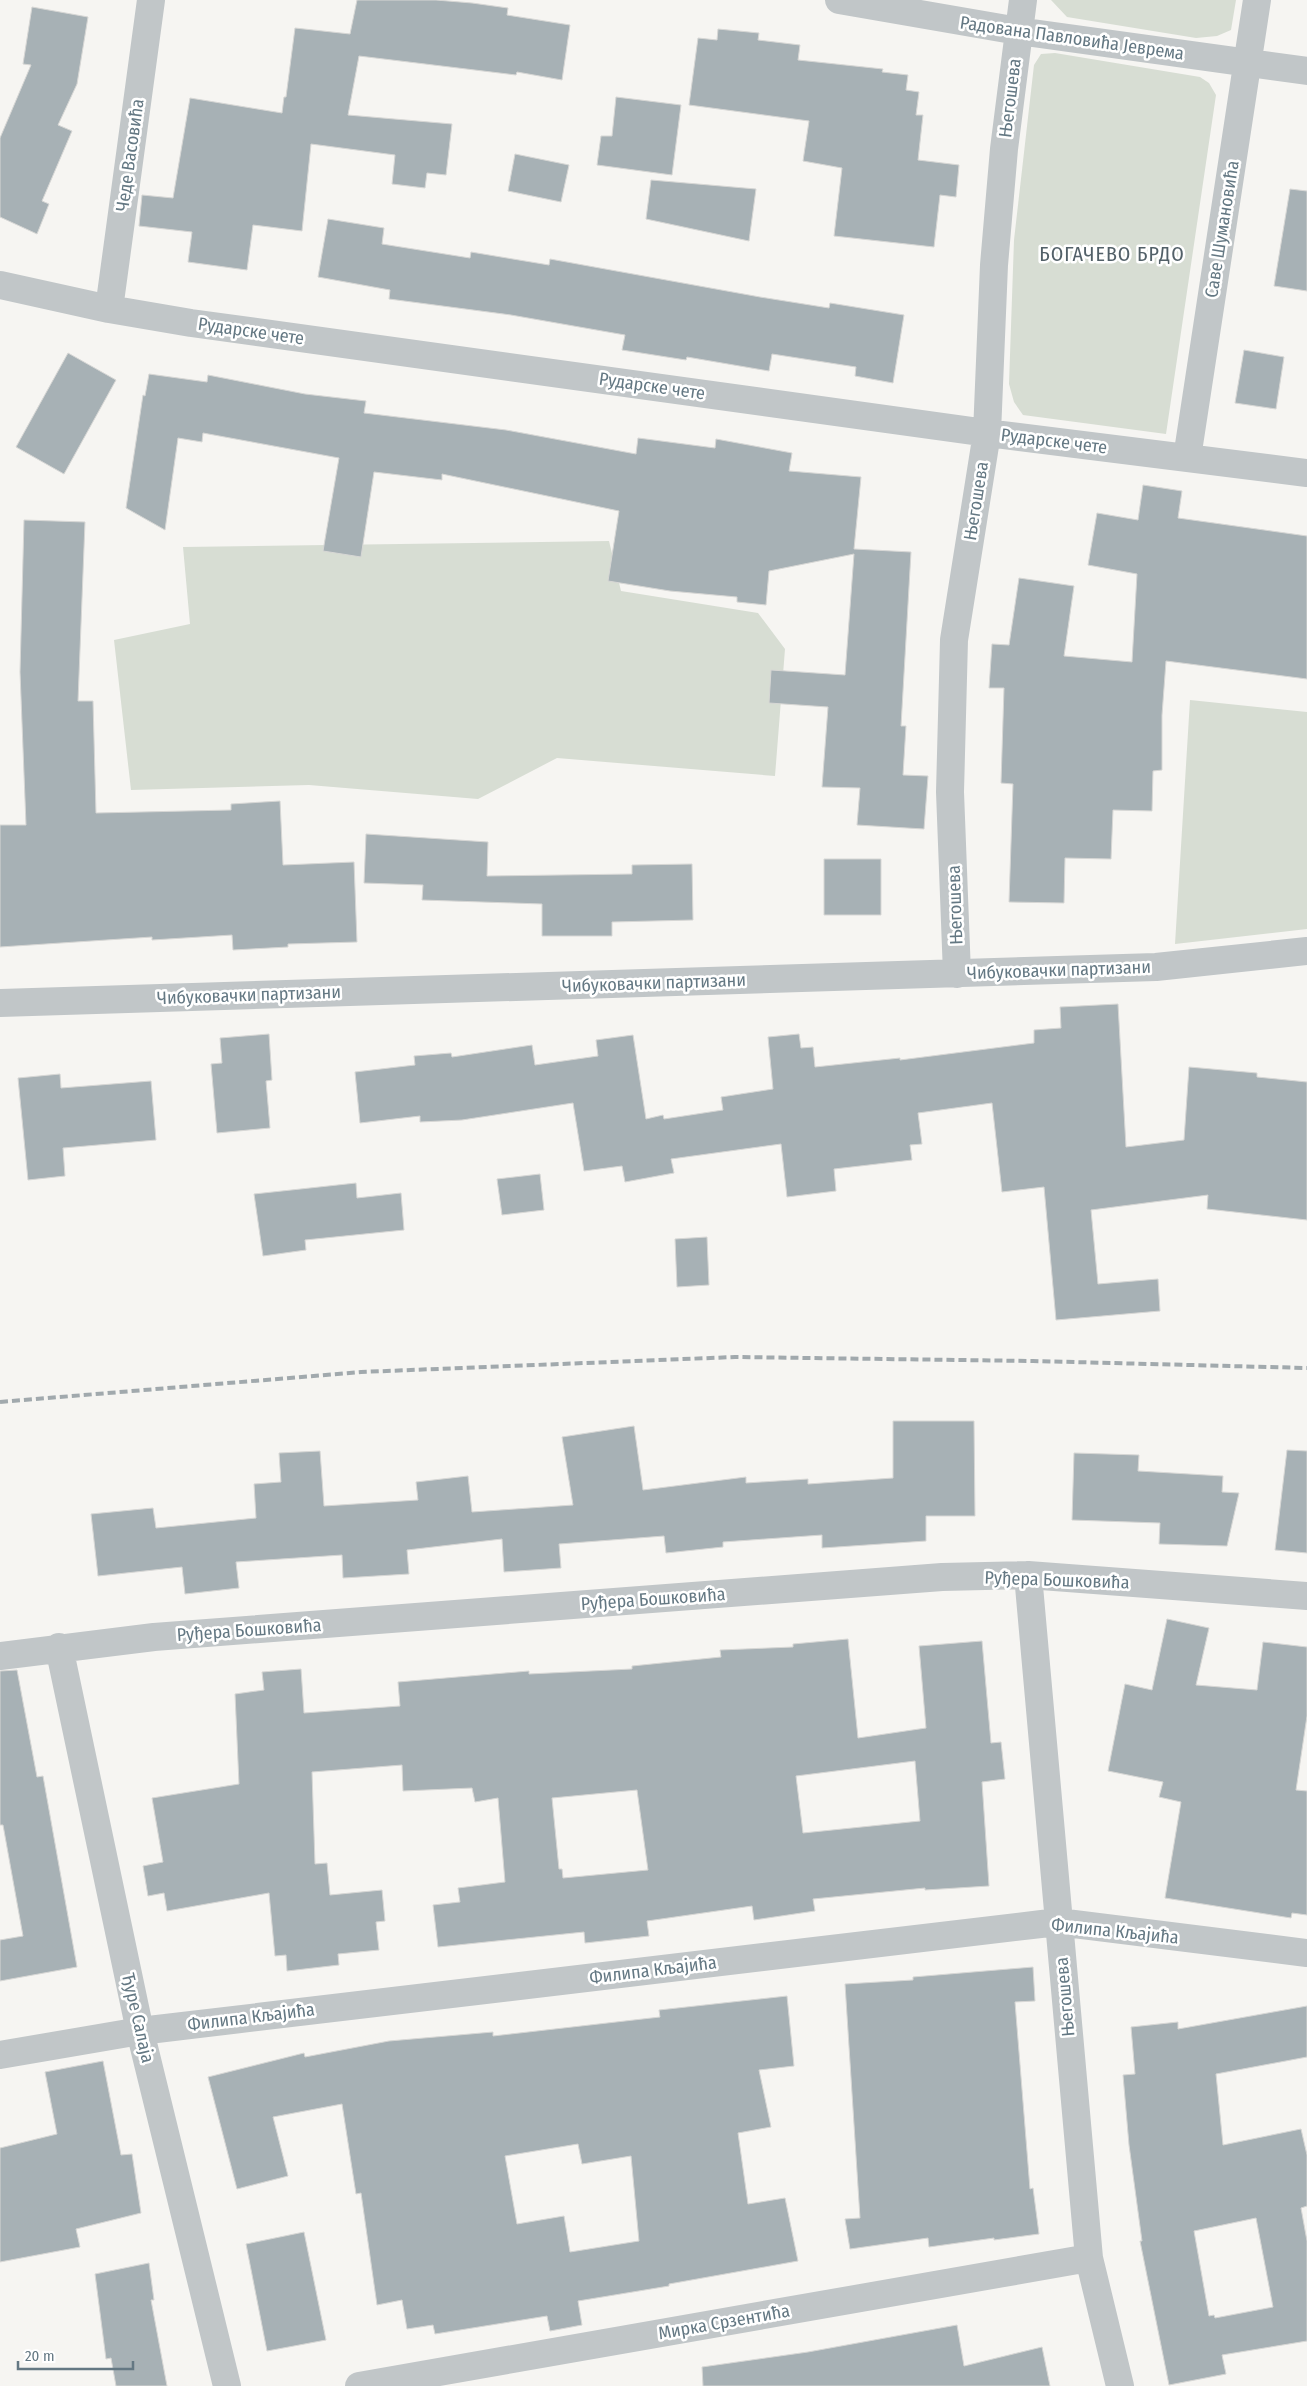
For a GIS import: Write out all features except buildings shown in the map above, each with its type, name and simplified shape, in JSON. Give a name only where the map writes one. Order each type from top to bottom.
[{"type":"street","name":"Чеде Васовића","points":[[109,310],[151,0]]},
{"type":"street","name":"Радована Павловића Јеврема","points":[[838,0],[1018,31],[1307,71]]},
{"type":"street","name":"Његошева","points":[[957,974],[950,792],[954,640],[987,433],[995,255],[1004,148],[1023,0]]},
{"type":"street","name":"Саве Шумановића","points":[[1186,458],[1257,0]]},
{"type":"street","name":"Рударске чете","points":[[0,285],[109,310],[201,324],[987,433],[1307,473]]},
{"type":"street","name":"Чибуковачки партизани","points":[[0,1003],[1156,967],[1307,952]]},
{"type":"street","name":"Његошева","points":[[1028,1575],[1089,2258],[1120,2386]]},
{"type":"street","name":"Руђера Бошковића","points":[[0,1656],[59,1647],[154,1637],[942,1577],[1028,1575],[1307,1596]]},
{"type":"street","name":"Ђуре Салаја","points":[[59,1647],[140,2030],[227,2386]]},
{"type":"street","name":"Филипа Кљајића","points":[[0,2056],[140,2030],[1058,1922],[1307,1953]]},
{"type":"street","name":"Мирка Срзентића","points":[[359,2386],[1089,2258]]},
{"type":"shaded area","points":[[1051,0],[1236,0],[1231,30],[1217,36],[1196,38],[1067,17]]},
{"type":"shaded area","points":[[1055,53],[1200,77],[1209,83],[1216,95],[1166,434],[1023,415],[1014,402],[1009,384],[1014,240],[1034,65],[1041,54]]},
{"type":"shaded area","points":[[609,541],[621,591],[758,613],[785,649],[775,776],[557,758],[478,799],[309,785],[131,790],[114,640],[190,624],[183,547]]},
{"type":"shaded area","points":[[1190,700],[1307,712],[1307,929],[1175,944]]},
{"type":"railway","points":[[0,1402],[361,1372],[735,1357],[1033,1361],[1307,1368]]},
{"type":"district","name":"БОГАЧЕВО БРДО","points":[[1112,254]]}]
